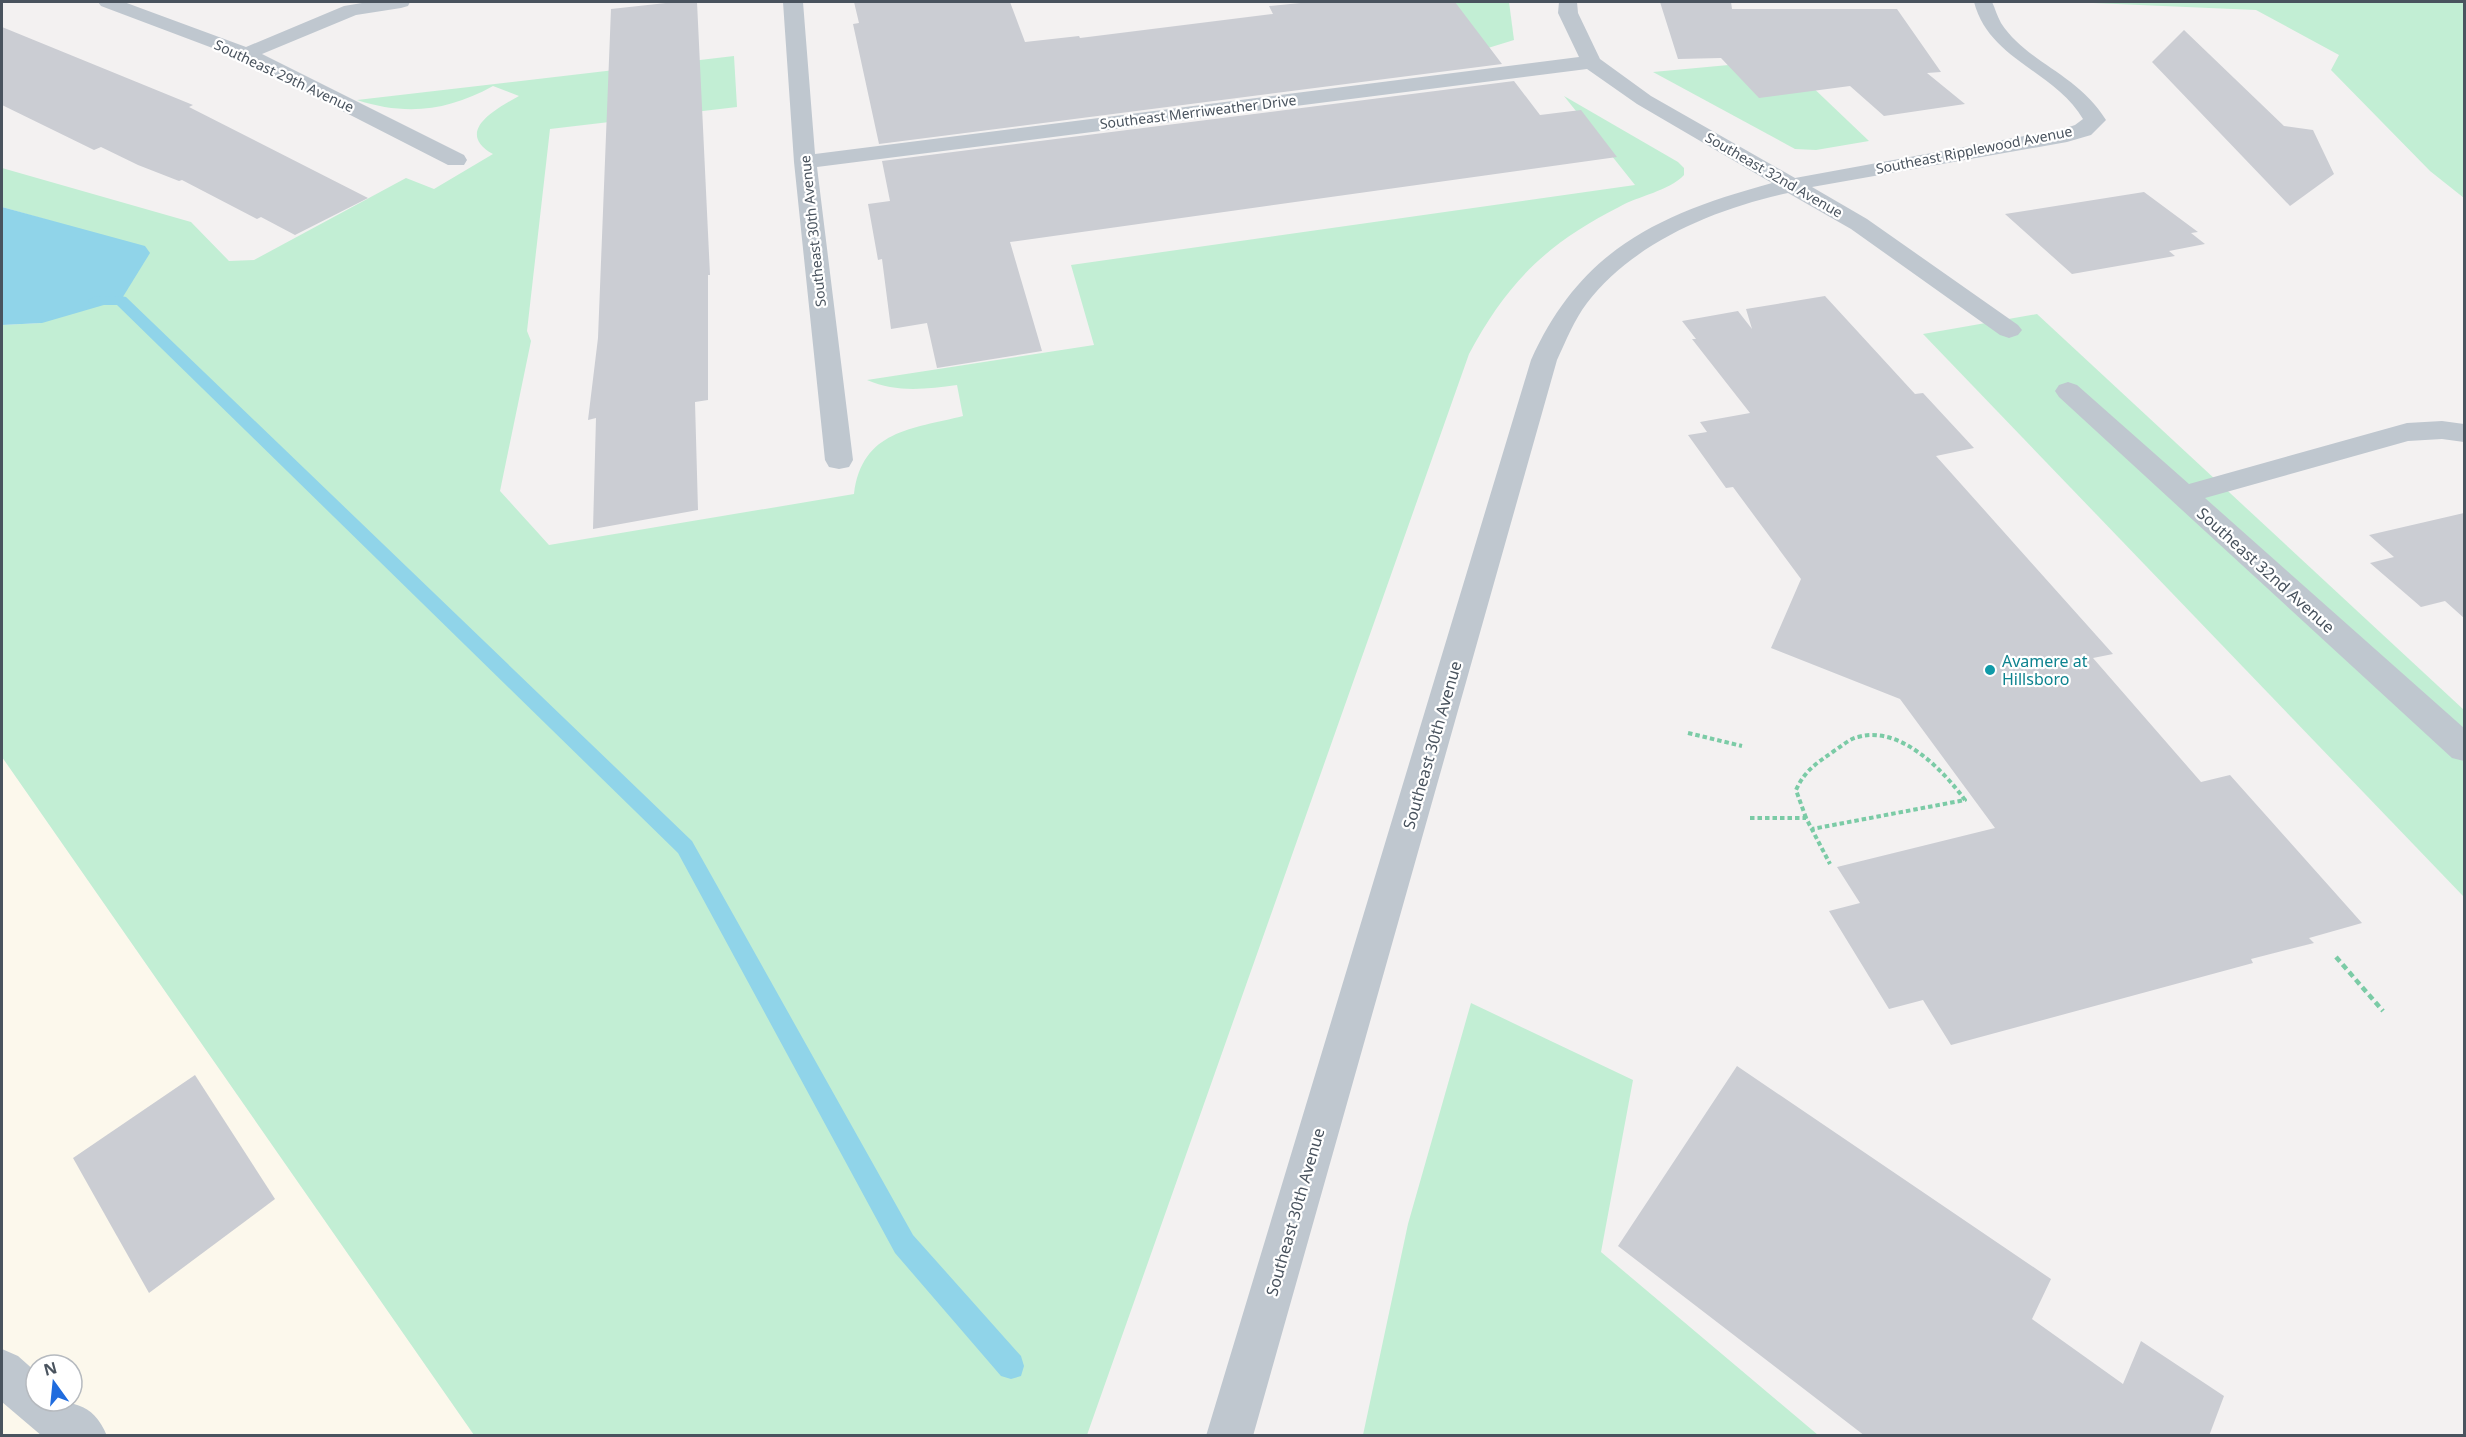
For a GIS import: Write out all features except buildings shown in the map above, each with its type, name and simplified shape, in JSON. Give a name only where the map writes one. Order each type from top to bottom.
[{"type":"street","name":"Southeast 29th Avenue","points":[[108,2],[246,54],[456,160]]},
{"type":"street","points":[[246,54],[351,10],[401,2]]},
{"type":"street","name":"Southeast 30th Avenue","points":[[793,2],[805,162],[839,460]]},
{"type":"street","name":"Southeast 32nd Avenue","points":[[1568,2],[1568,13],[1591,62],[1644,100],[1859,224],[2009,330]]},
{"type":"street","name":"Southeast Ripplewood Avenue","points":[[1792,184],[2067,135],[2083,130],[2095,120],[2091,110],[2010,45],[1994,27],[1983,2]]},
{"type":"street","name":"Southeast Merriweather Drive","points":[[805,162],[1591,62]]},
{"type":"street","name":"Southeast 30th Avenue","points":[[1229,1436],[1548,351],[1562,321],[1578,298],[1618,259],[1649,238],[1727,203],[1792,184]]},
{"type":"street","name":"Southeast 32nd Avenue","points":[[2068,391],[2464,748]]},
{"type":"street","points":[[2183,495],[2407,432],[2442,430],[2464,433]]},
{"type":"street","points":[[2,1372],[46,1411],[84,1436]]},
{"type":"path","points":[[2234,2],[2249,2]]},
{"type":"path","points":[[1688,733],[1742,746]]},
{"type":"path","points":[[1812,829],[1965,800],[1954,782],[1921,756],[1887,735],[1860,736],[1806,768],[1796,790],[1806,818],[1830,864]]},
{"type":"path","points":[[1750,818],[1806,818]]},
{"type":"path","points":[[2336,957],[2383,1011]]},
{"type":"shaded area","points":[[2,757],[474,1435],[2,1435]]},
{"type":"green space","points":[[1453,2],[1509,2],[1514,40],[1488,48]]},
{"type":"green space","points":[[2070,2],[2464,2],[2464,198],[2430,171],[2331,70],[2339,55],[2256,10]]},
{"type":"green space","points":[[734,56],[737,107],[550,129],[527,331],[531,341],[500,491],[549,545],[854,494],[859,473],[867,457],[879,445],[892,436],[908,430],[963,416],[957,385],[923,389],[900,388],[867,380],[1094,345],[1071,265],[1635,185],[1564,96],[1678,162],[1684,168],[1684,175],[1678,181],[1627,203],[1593,221],[1549,251],[1514,286],[1498,306],[1469,354],[1087,1435],[474,1435],[2,757],[2,325],[42,323],[65,225],[2,207],[2,168],[191,222],[229,261],[254,260],[406,178],[434,189],[493,154],[482,146],[477,137],[478,129],[490,114],[519,96],[493,86],[460,101],[427,108],[393,108],[357,100]]},
{"type":"green space","points":[[1784,60],[1869,141],[1816,150],[1795,149],[1653,72]]},
{"type":"green space","points":[[2037,314],[2464,710],[2464,897],[1923,334]]},
{"type":"green space","points":[[1471,1003],[1633,1080],[1601,1252],[1818,1435],[1363,1435],[1408,1224]]},
{"type":"water","points":[[2,207],[145,246],[150,253],[121,300],[42,323],[2,325]]},
{"type":"waterway","points":[[94,301],[121,300],[685,847],[904,1244],[1011,1366]]},
{"type":"place","name":"Avamere at Hillsboro","points":[[1990,670]]}]
